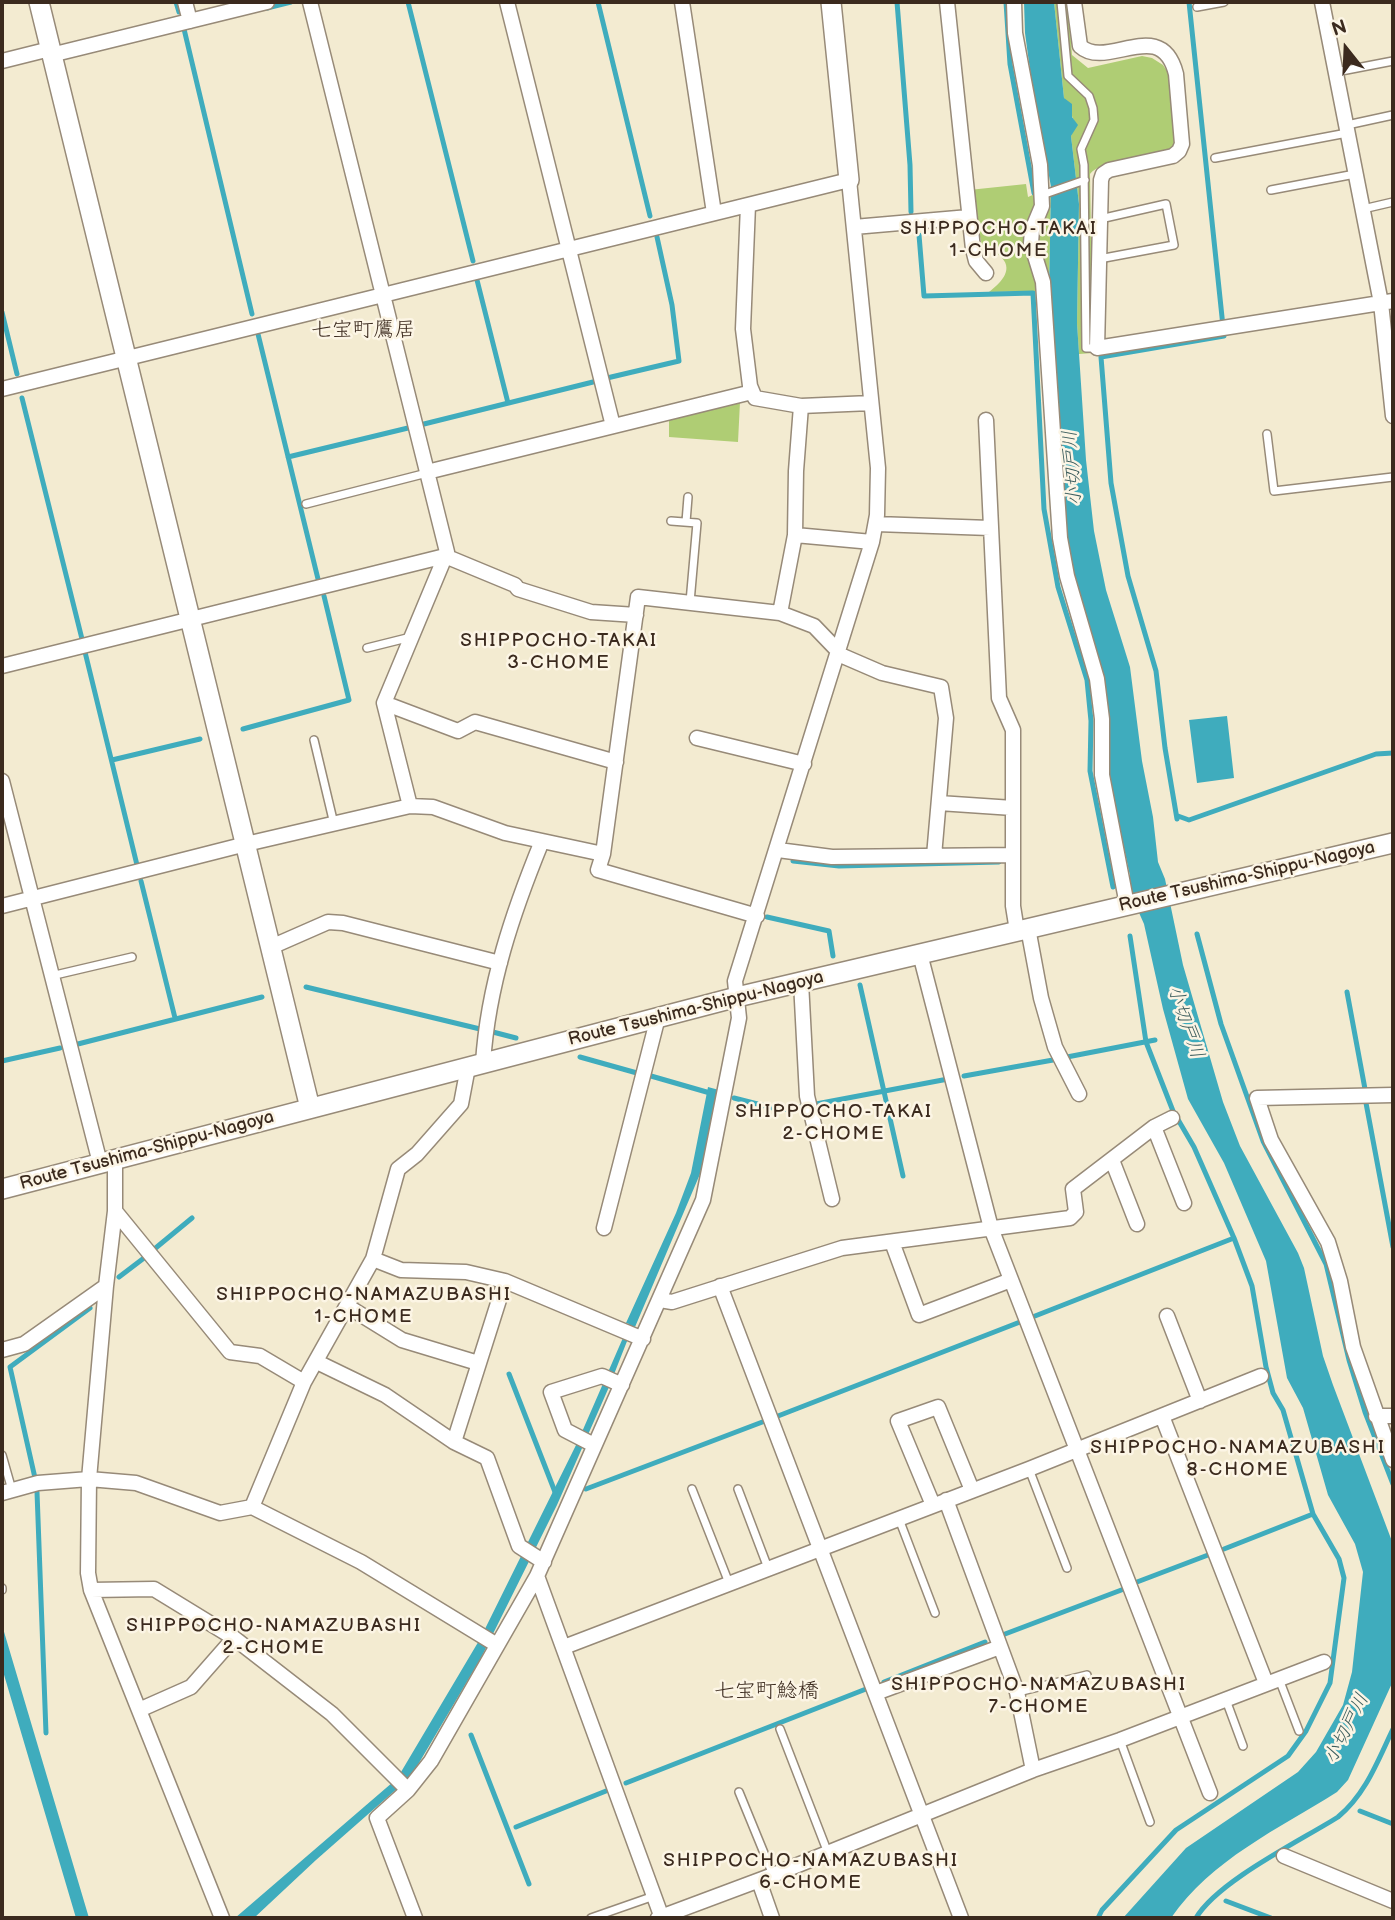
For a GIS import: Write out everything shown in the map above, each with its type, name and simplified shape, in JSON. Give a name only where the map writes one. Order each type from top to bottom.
[{"type":"main road","points":[[39,2],[310,1108]]},
{"type":"main road","points":[[831,2],[849,180]]},
{"type":"main road","name":"Route Tsushima-Shippu-Nagoya","points":[[2,1189],[737,997],[1393,843]]},
{"type":"street","points":[[185,2],[190,21]]},
{"type":"street","points":[[2,61],[267,2]]},
{"type":"street","points":[[310,2],[447,552],[384,703],[410,806]]},
{"type":"street","points":[[507,2],[612,426]]},
{"type":"street","points":[[682,2],[714,213]]},
{"type":"street","points":[[947,2],[969,217],[976,261],[986,273]]},
{"type":"street","points":[[1014,2],[1015,33],[1040,165],[1043,195],[1031,243],[1043,282],[1060,538],[1067,576],[1097,679],[1102,719],[1102,775],[1129,904]]},
{"type":"street","points":[[1074,2],[1080,46],[1085,51],[1094,53],[1155,47],[1165,53],[1173,63],[1182,144],[1179,151],[1166,158],[1109,170],[1103,174],[1097,348],[1387,302]]},
{"type":"street","points":[[1322,2],[1362,209],[1387,302],[1393,416]]},
{"type":"street","points":[[2,389],[849,180],[878,468],[876,524],[872,542],[735,981],[739,1018],[703,1200],[660,1300],[613,1381],[591,1443],[533,1556],[537,1576],[661,1918],[1033,1770],[1120,1740],[1324,1662]]},
{"type":"street","points":[[748,205],[743,330],[755,398],[801,407],[871,403]]},
{"type":"street","points":[[854,227],[969,217]]},
{"type":"street","points":[[427,472],[752,392]]},
{"type":"street","points":[[780,613],[795,535],[801,407]]},
{"type":"street","points":[[986,420],[999,698],[1013,730],[1013,906],[1023,930],[1055,1047],[1079,1094]]},
{"type":"street","points":[[876,524],[990,528]]},
{"type":"street","points":[[795,535],[872,542]]},
{"type":"street","points":[[2,666],[445,556],[518,589],[592,612],[635,615]]},
{"type":"street","points":[[757,916],[598,870],[603,854],[638,597],[780,613],[814,626],[839,653],[882,673],[941,687],[946,718],[934,856]]},
{"type":"street","points":[[384,703],[458,731],[475,722],[616,762]]},
{"type":"street","points":[[697,738],[804,764]]},
{"type":"street","points":[[2,781],[50,976],[107,1161],[115,1211],[89,1479],[88,1573],[92,1590],[222,1918]]},
{"type":"street","points":[[939,803],[1013,808]]},
{"type":"street","points":[[2,906],[246,844],[410,806],[433,807],[505,833],[603,854]]},
{"type":"street","points":[[251,1507],[304,1382],[373,1259],[398,1169],[417,1154],[461,1104],[485,1030],[517,905],[542,841]]},
{"type":"street","points":[[778,850],[832,857],[1013,855]]},
{"type":"street","points":[[271,947],[328,922],[343,923],[500,963]]},
{"type":"street","points":[[920,954],[991,1228],[1210,1793]]},
{"type":"street","points":[[801,982],[807,1096],[832,1199]]},
{"type":"street","points":[[604,1228],[658,1017]]},
{"type":"street","points":[[1393,1095],[1257,1098],[1271,1140],[1328,1242],[1340,1280],[1353,1347],[1393,1460]]},
{"type":"street","points":[[660,1300],[672,1302],[842,1248],[1070,1219],[1076,1212],[1073,1189],[1154,1127],[1172,1118]]},
{"type":"street","points":[[1154,1127],[1184,1203]]},
{"type":"street","points":[[1112,1160],[1137,1224]]},
{"type":"street","points":[[115,1211],[230,1352],[260,1356],[304,1382]]},
{"type":"street","points":[[892,1242],[919,1315],[1011,1280]]},
{"type":"street","points":[[373,1259],[401,1270],[466,1272],[505,1280],[640,1338]]},
{"type":"street","points":[[454,1442],[505,1280]]},
{"type":"street","points":[[2,1350],[24,1344],[106,1286]]},
{"type":"street","points":[[720,1286],[961,1918]]},
{"type":"street","points":[[347,1306],[402,1340],[478,1363]]},
{"type":"street","points":[[1167,1316],[1200,1401]]},
{"type":"street","points":[[317,1362],[385,1395],[454,1442],[487,1458],[519,1546],[533,1556]]},
{"type":"street","points":[[564,1647],[1028,1469],[1261,1376]]},
{"type":"street","points":[[591,1443],[565,1430],[551,1392],[613,1381]]},
{"type":"street","points":[[972,1490],[938,1407],[898,1420],[939,1503],[1000,1647],[1017,1692],[1033,1770]]},
{"type":"street","points":[[1162,1416],[1273,1681]]},
{"type":"street","points":[[1376,1416],[1393,1416]]},
{"type":"street","points":[[7,1492],[38,1483],[89,1479],[136,1483],[220,1513],[251,1507],[360,1562],[490,1640]]},
{"type":"street","points":[[415,1918],[377,1818],[401,1784],[431,1761],[490,1640],[537,1576]]},
{"type":"street","points":[[92,1590],[154,1589],[234,1638],[332,1714],[401,1784]]},
{"type":"street","points":[[139,1710],[191,1687],[234,1638]]},
{"type":"street","points":[[876,1693],[1000,1647]]},
{"type":"street","points":[[1284,1856],[1393,1901]]},
{"type":"street","points":[[766,1878],[772,1918]]},
{"type":"lane","points":[[1061,2],[1068,76],[1088,96],[1093,108],[1094,120],[1081,149],[1086,348],[1097,348]]},
{"type":"lane","points":[[1198,7],[1224,2]]},
{"type":"lane","points":[[1336,72],[1393,61]]},
{"type":"lane","points":[[1215,158],[1347,129],[1393,115]]},
{"type":"lane","points":[[1270,190],[1355,174]]},
{"type":"lane","points":[[1043,195],[1083,181]]},
{"type":"lane","points":[[1362,209],[1393,202]]},
{"type":"lane","points":[[1100,219],[1166,204],[1174,245],[1100,259]]},
{"type":"lane","points":[[1267,434],[1274,491],[1393,477]]},
{"type":"lane","points":[[306,504],[427,472]]},
{"type":"lane","points":[[686,522],[688,497]]},
{"type":"lane","points":[[671,521],[697,523],[690,603]]},
{"type":"lane","points":[[367,648],[411,637]]},
{"type":"lane","points":[[314,740],[334,824]]},
{"type":"lane","points":[[50,976],[132,957]]},
{"type":"lane","points":[[2,1455],[7,1492]]},
{"type":"lane","points":[[1028,1469],[1067,1568]]},
{"type":"lane","points":[[692,1489],[729,1584]]},
{"type":"lane","points":[[738,1489],[768,1568]]},
{"type":"lane","points":[[899,1518],[935,1613]]},
{"type":"lane","points":[[1017,1692],[1087,1675]]},
{"type":"lane","points":[[1273,1681],[1299,1731]]},
{"type":"lane","points":[[1226,1699],[1243,1746]]},
{"type":"lane","points":[[780,1729],[828,1853]]},
{"type":"lane","points":[[1120,1740],[1150,1822]]},
{"type":"lane","points":[[739,1792],[766,1878]]},
{"type":"lane","points":[[591,1918],[654,1896]]},
{"type":"green space","points":[[1054,2],[1068,2],[1072,55],[1088,68],[1142,56],[1152,58],[1163,65],[1169,74],[1176,140],[1169,153],[1114,162],[1095,169],[1090,174],[1093,353],[1079,354],[1079,204],[1071,136],[1075,123],[1064,98]]},
{"type":"green space","points":[[1026,184],[1028,197],[1051,187],[1049,291],[989,292],[1004,277],[1006,268],[1000,256],[982,245],[969,190]]},
{"type":"green space","points":[[740,402],[738,442],[669,437],[669,419]]},
{"type":"water","name":"小切戸川","points":[[1024,2],[1054,2],[1064,98],[1072,104],[1072,117],[1078,125],[1071,136],[1079,204],[1077,323],[1086,460],[1094,531],[1106,590],[1130,667],[1158,862],[1165,879],[1183,965],[1223,1102],[1240,1146],[1304,1268],[1323,1356],[1393,1544],[1393,1681],[1348,1780],[1337,1792],[1226,1862],[1187,1897],[1171,1918],[1123,1918],[1186,1848],[1298,1772],[1316,1752],[1343,1705],[1352,1672],[1363,1572],[1355,1544],[1328,1495],[1303,1408],[1287,1378],[1266,1261],[1224,1163],[1188,1099],[1163,1009],[1144,924],[1129,890],[1130,876],[1109,778],[1110,722],[1103,672],[1078,591],[1067,541],[1049,291],[1051,187],[1030,70]]},
{"type":"water","points":[[1227,716],[1234,778],[1197,783],[1189,720]]},
{"type":"water","points":[[708,1087],[719,1090],[700,1174],[557,1505],[481,1658],[407,1780],[254,1918],[235,1918],[393,1782],[480,1639],[578,1441],[629,1324],[626,1323],[676,1213],[691,1173]]},
{"type":"water","points":[[2,1625],[89,1918],[76,1918],[2,1668]]},
{"type":"waterway","points":[[176,2],[179,12]]},
{"type":"waterway","points":[[267,8],[291,2]]},
{"type":"waterway","points":[[408,2],[473,261]]},
{"type":"waterway","points":[[598,2],[650,216]]},
{"type":"waterway","points":[[897,2],[910,165],[911,212]]},
{"type":"waterway","points":[[1006,2],[1010,64],[1034,193]]},
{"type":"waterway","points":[[1177,819],[1156,671],[1128,576],[1111,483],[1101,357],[1224,336],[1189,2]]},
{"type":"waterway","points":[[184,29],[252,314]]},
{"type":"waterway","points":[[919,235],[924,296],[1033,293],[1044,509],[1058,587],[1087,680],[1091,721],[1090,771],[1113,887]]},
{"type":"waterway","points":[[607,378],[679,361],[672,305],[657,237]]},
{"type":"waterway","points":[[477,280],[508,403]]},
{"type":"waterway","points":[[2,312],[17,374]]},
{"type":"waterway","points":[[258,334],[318,579]]},
{"type":"waterway","points":[[424,424],[593,382]]},
{"type":"waterway","points":[[22,398],[82,639]]},
{"type":"waterway","points":[[288,457],[408,428]]},
{"type":"waterway","points":[[243,729],[349,700],[324,596]]},
{"type":"waterway","points":[[85,652],[137,865]]},
{"type":"waterway","points":[[112,760],[200,739]]},
{"type":"waterway","points":[[1178,816],[1189,820],[1376,754],[1393,753]]},
{"type":"waterway","points":[[793,861],[839,866],[999,862]]},
{"type":"waterway","points":[[141,881],[175,1018]]},
{"type":"waterway","points":[[767,917],[829,931],[833,956]]},
{"type":"waterway","points":[[1197,934],[1221,1024],[1263,1141],[1326,1264],[1349,1360],[1365,1412],[1393,1484]]},
{"type":"waterway","points":[[1098,1918],[1102,1910],[1176,1830],[1288,1756],[1306,1731],[1330,1683],[1344,1578],[1339,1559],[1313,1514],[1283,1410],[1273,1393],[1252,1286],[1194,1147],[1173,1111],[1146,1042],[1130,936]]},
{"type":"waterway","points":[[860,985],[903,1176]]},
{"type":"waterway","points":[[306,987],[480,1029]]},
{"type":"waterway","points":[[1347,992],[1365,1089]]},
{"type":"waterway","points":[[74,1045],[262,997]]},
{"type":"waterway","points":[[489,1031],[516,1038]]},
{"type":"waterway","points":[[1067,1057],[1155,1040]]},
{"type":"waterway","points":[[2,1061],[60,1048]]},
{"type":"waterway","points":[[580,1057],[637,1073]]},
{"type":"waterway","points":[[964,1076],[1053,1060]]},
{"type":"waterway","points":[[651,1076],[710,1093]]},
{"type":"waterway","points":[[816,1104],[948,1079]]},
{"type":"waterway","points":[[734,1098],[781,1110],[801,1107]]},
{"type":"waterway","points":[[1366,1103],[1393,1247]]},
{"type":"waterway","points":[[152,1251],[192,1218]]},
{"type":"waterway","points":[[1035,1316],[1234,1238]]},
{"type":"waterway","points":[[119,1277],[144,1258]]},
{"type":"waterway","points":[[35,1478],[10,1367],[90,1308]]},
{"type":"waterway","points":[[778,1416],[1020,1322]]},
{"type":"waterway","points":[[509,1374],[555,1492]]},
{"type":"waterway","points":[[586,1489],[765,1421]]},
{"type":"waterway","points":[[37,1492],[46,1733]]},
{"type":"waterway","points":[[1224,1549],[1313,1514]]},
{"type":"waterway","points":[[1137,1582],[1208,1555]]},
{"type":"waterway","points":[[1005,1634],[1124,1589]]},
{"type":"waterway","points":[[884,1682],[985,1642]]},
{"type":"waterway","points":[[626,1783],[866,1689]]},
{"type":"waterway","points":[[1196,1918],[1207,1904],[1241,1876],[1338,1817],[1348,1808],[1370,1776],[1393,1729]]},
{"type":"waterway","points":[[471,1735],[529,1884]]},
{"type":"waterway","points":[[516,1827],[606,1791]]},
{"type":"waterway","points":[[1360,1811],[1393,1824]]},
{"type":"waterway","points":[[1226,1901],[1271,1918]]},
{"type":"district","name":"SHIPPOCHO-TAKAI 1-CHOME","points":[[999,240]]},
{"type":"district","name":"七宝町鷹居","points":[[363,331]]},
{"type":"district","name":"SHIPPOCHO-TAKAI 3-CHOME","points":[[559,652]]},
{"type":"district","name":"SHIPPOCHO-TAKAI 2-CHOME","points":[[834,1123]]},
{"type":"district","name":"SHIPPOCHO-NAMAZUBASHI 1-CHOME","points":[[364,1306]]},
{"type":"district","name":"SHIPPOCHO-NAMAZUBASHI 8-CHOME","points":[[1238,1459]]},
{"type":"district","name":"SHIPPOCHO-NAMAZUBASHI 2-CHOME","points":[[274,1637]]},
{"type":"district","name":"七宝町鯰橋","points":[[766,1692]]},
{"type":"district","name":"SHIPPOCHO-NAMAZUBASHI 7-CHOME","points":[[1039,1696]]},
{"type":"district","name":"SHIPPOCHO-NAMAZUBASHI 6-CHOME","points":[[811,1872]]}]
